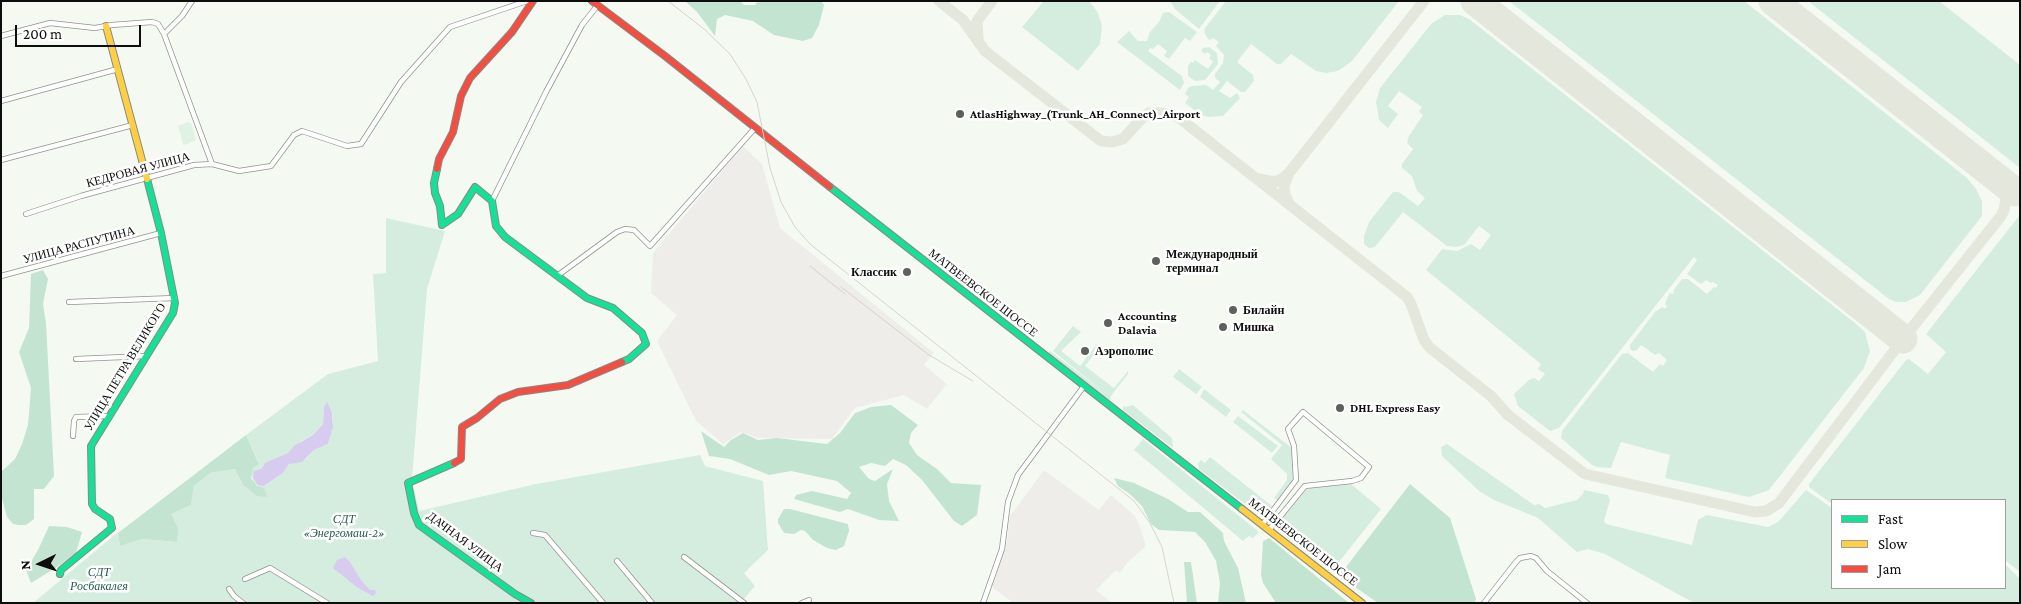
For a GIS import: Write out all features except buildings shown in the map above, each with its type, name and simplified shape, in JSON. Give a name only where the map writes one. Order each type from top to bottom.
[{"type":"street","points":[[164,34],[182,16],[192,1]]},
{"type":"street","name":"КЕДРОВАЯ УЛИЦА","points":[[26,214],[73,198],[194,165],[212,164],[239,170],[271,166],[294,135],[302,131],[347,146],[361,144],[401,82],[450,27],[528,1]]},
{"type":"street","points":[[492,201],[475,187],[458,214],[442,225],[440,206],[434,188],[439,158],[452,138],[461,96],[468,81],[512,32],[533,1]]},
{"type":"street","points":[[594,4],[546,92],[492,201],[496,226],[505,237],[557,276],[617,232],[625,229],[634,230],[650,246],[755,128]]},
{"type":"street","name":"МАТВЕЕВСКОЕ ШОССЕ","points":[[594,4],[664,56],[1362,603]]},
{"type":"street","points":[[1,36],[46,23],[95,28],[154,22],[160,26],[164,34],[212,164]]},
{"type":"street","name":"УЛИЦА ПЕТРА ВЕЛИКОГО","points":[[60,574],[61,570],[112,528],[110,519],[93,507],[90,494],[91,446],[173,313],[175,298],[161,233],[106,26]]},
{"type":"street","points":[[1,101],[118,69]]},
{"type":"street","points":[[1,160],[133,125]]},
{"type":"street","name":"УЛИЦА РАСПУТИНА","points":[[1,276],[161,233]]},
{"type":"street","name":"ДАЧНАЯ УЛИЦА","points":[[531,603],[508,589],[420,525],[411,504],[408,482],[418,480],[461,458],[462,427],[500,399],[518,392],[568,385],[628,359],[646,344],[642,333],[613,308],[587,298],[557,276]]},
{"type":"street","points":[[69,302],[175,298]]},
{"type":"street","points":[[76,358],[147,356]]},
{"type":"street","points":[[983,603],[1002,549],[1008,502],[1017,478],[1084,386]]},
{"type":"street","points":[[1262,525],[1296,480],[1294,446],[1288,429],[1303,412],[1369,467],[1361,478],[1352,481],[1306,486],[1269,530]]},
{"type":"street","points":[[73,436],[76,417],[110,416]]},
{"type":"street","points":[[533,533],[545,535],[603,603]]},
{"type":"street","points":[[1484,603],[1516,562],[1526,556],[1531,556],[1587,603]]},
{"type":"street","points":[[684,558],[744,603]]},
{"type":"street","points":[[617,561],[652,603]]},
{"type":"street","points":[[245,578],[270,568],[327,603]]},
{"type":"street","points":[[229,589],[243,603]]},
{"type":"street","points":[[802,603],[809,600]]},
{"type":"shaded area","points":[[743,146],[762,164],[780,228],[934,353],[924,365],[947,384],[927,409],[904,395],[855,408],[832,439],[759,438],[741,432],[723,444],[696,421],[657,341],[677,315],[651,293],[653,253]]},
{"type":"shaded area","points":[[327,402],[332,413],[333,427],[328,444],[314,450],[302,462],[289,464],[283,473],[264,486],[258,485],[253,478],[254,471],[261,469],[265,463],[288,453],[295,445],[313,435],[323,424],[324,407]]},
{"type":"shaded area","points":[[1044,470],[1099,510],[1111,495],[1134,515],[1139,524],[1146,546],[1127,563],[1120,573],[1116,570],[1096,590],[1112,603],[1011,603],[1011,601],[992,587],[1007,540],[1010,516]]},
{"type":"shaded area","points":[[345,557],[370,590],[375,590],[376,593],[373,596],[358,588],[333,568],[337,560]]},
{"type":"green space","points":[[685,1],[740,1],[744,5],[755,5],[758,1],[821,1],[824,5],[819,25],[812,38],[803,41],[774,35],[753,21],[725,15],[717,19],[715,36],[697,12]]},
{"type":"green space","points":[[1044,1],[1089,1],[1098,13],[1102,26],[1100,44],[1078,71],[1022,27]]},
{"type":"green space","points":[[1170,1],[1220,1],[1199,29],[1175,9]]},
{"type":"green space","points":[[1226,1],[1399,1],[1352,61],[1338,71],[1326,73],[1316,71],[1291,54],[1281,64],[1277,64],[1251,44],[1237,62],[1253,75],[1254,81],[1245,92],[1241,92],[1227,81],[1219,91],[1230,98],[1237,93],[1240,98],[1223,116],[1208,117],[1201,115],[1185,103],[1189,97],[1185,94],[1188,88],[1192,86],[1206,85],[1213,90],[1220,82],[1215,78],[1215,74],[1223,63],[1224,55],[1216,46],[1219,42],[1213,38],[1208,39],[1204,32]]},
{"type":"green space","points":[[1509,1],[1744,1],[1967,178],[1976,189],[1982,201],[1982,216],[1920,295],[1906,302],[1896,302],[1889,299]]},
{"type":"green space","points":[[1808,1],[1939,1],[2020,65],[2020,168]]},
{"type":"green space","points":[[1169,12],[1197,32],[1190,41],[1185,38],[1169,59],[1164,56],[1167,51],[1158,44],[1148,51],[1182,76],[1184,83],[1180,90],[1117,42],[1129,31],[1138,41],[1147,41],[1150,32],[1159,22],[1163,13]]},
{"type":"green space","points":[[1445,15],[1460,15],[1469,19],[1865,332],[1870,351],[1864,368],[1769,490],[1749,497],[1665,478],[1670,455],[1621,442],[1611,468],[1597,467],[1592,465],[1561,438],[1562,431],[1622,354],[1628,353],[1653,372],[1660,364],[1663,366],[1667,360],[1659,353],[1655,355],[1641,345],[1637,350],[1633,351],[1630,349],[1630,345],[1655,312],[1662,307],[1665,309],[1668,296],[1670,293],[1673,294],[1673,291],[1682,279],[1688,279],[1707,294],[1714,287],[1716,288],[1718,285],[1713,282],[1711,283],[1706,280],[1701,284],[1687,274],[1697,260],[1694,257],[1559,428],[1550,431],[1518,406],[1514,394],[1529,380],[1534,378],[1539,381],[1545,374],[1538,369],[1541,364],[1426,270],[1442,249],[1457,251],[1471,244],[1480,250],[1491,235],[1479,226],[1464,245],[1456,247],[1447,246],[1403,212],[1375,247],[1369,248],[1364,244],[1364,236],[1369,222],[1393,192],[1399,192],[1418,206],[1425,198],[1417,191],[1412,176],[1402,168],[1402,164],[1413,149],[1407,143],[1409,136],[1423,115],[1419,112],[1422,107],[1399,91],[1388,106],[1398,114],[1388,128],[1379,120],[1376,102],[1380,88],[1432,23]]},
{"type":"green space","points":[[1209,47],[1217,53],[1218,64],[1205,80],[1195,81],[1188,76],[1188,66],[1195,60],[1208,69],[1213,62],[1209,58],[1211,55],[1201,51],[1203,48]]},
{"type":"green space","points":[[188,122],[191,123],[196,140],[185,145],[183,144],[178,126]]},
{"type":"green space","points":[[2020,216],[2020,572],[2006,561],[2006,499],[1831,499],[1831,503],[1809,487],[1809,484],[1906,360],[1909,359],[1928,374],[1946,352],[1926,334]]},
{"type":"green space","name":"СДТ «Энергомаш-2»","points":[[386,218],[445,231],[427,289],[412,479],[419,511],[536,484],[700,455],[705,466],[763,481],[768,550],[744,573],[755,586],[744,599],[748,603],[33,603],[118,532],[120,546],[142,539],[176,542],[170,514],[191,505],[194,486],[210,473],[235,469],[243,485],[257,496],[260,488],[254,483],[251,474],[253,468],[259,463],[246,435],[328,374],[378,361],[373,274],[386,273]],"holes":[[[324,407],[332,413],[333,427],[328,444],[314,450],[306,459],[289,464],[283,473],[264,486],[261,469],[263,465],[289,453],[301,441],[313,435],[323,424]]]},
{"type":"green space","points":[[43,270],[48,279],[43,304],[46,323],[54,476],[44,489],[34,489],[34,519],[26,525],[19,525],[13,524],[7,517],[1,495],[1,472],[15,459],[28,425],[31,388],[19,352],[29,328],[31,274]]},
{"type":"green space","points":[[1073,326],[1081,332],[1061,351],[1080,366],[1097,344],[1100,346],[1085,366],[1114,388],[1128,371],[1128,374],[1108,402],[1048,354],[1050,351],[1105,393],[1053,351]]},
{"type":"green space","points":[[1179,369],[1202,387],[1196,394],[1173,377]]},
{"type":"green space","points":[[1204,389],[1231,410],[1226,417],[1200,397]]},
{"type":"green space","points":[[891,405],[918,425],[911,433],[909,443],[917,455],[937,469],[951,483],[981,485],[977,515],[962,526],[954,521],[922,480],[906,465],[893,459],[885,466],[871,463],[859,467],[869,479],[875,481],[893,469],[887,484],[889,501],[899,521],[879,520],[848,509],[840,512],[794,499],[796,495],[812,491],[847,499],[851,493],[837,481],[791,471],[769,475],[730,459],[709,456],[701,431],[724,447],[743,433],[758,440],[777,438],[827,444],[840,433],[855,413],[871,407]]},
{"type":"green space","points":[[1133,405],[1172,438],[1173,448],[1123,410],[1123,406]]},
{"type":"green space","points":[[1243,410],[1292,448],[1295,475],[1278,501],[1274,498],[1287,480],[1287,474],[1271,459],[1282,445],[1241,412]]},
{"type":"green space","points":[[1238,416],[1278,446],[1272,453],[1233,422]]},
{"type":"green space","points":[[246,435],[259,464],[253,468],[251,478],[257,486],[264,488],[267,497],[257,496],[243,485],[235,469],[210,473],[194,486],[191,505],[171,514],[178,528],[177,542],[142,539],[120,546],[118,533]]},
{"type":"green space","points":[[1143,439],[1259,532],[1253,538],[1249,536],[1243,541],[1134,450]]},
{"type":"green space","points":[[1447,444],[1534,505],[1539,504],[1545,508],[1577,500],[1584,490],[1608,495],[1610,500],[1604,521],[1606,524],[1692,545],[1698,520],[1707,515],[1768,527],[1778,522],[1806,490],[1831,507],[1831,589],[2006,589],[2006,565],[2020,579],[2020,600],[2015,603],[1694,603],[1605,554],[1588,549],[1577,552],[1538,518],[1494,500],[1479,491],[1442,456],[1441,447]]},
{"type":"green space","points":[[1210,457],[1272,506],[1268,513],[1257,513],[1199,469],[1198,464],[1201,460],[1205,463]]},
{"type":"green space","points":[[1114,478],[1134,483],[1168,499],[1188,512],[1200,512],[1223,533],[1224,541],[1238,568],[1246,603],[1218,603],[1220,583],[1216,561],[1205,542],[1195,532],[1159,530],[1151,524],[1142,506],[1118,486]]},
{"type":"green space","points":[[1351,484],[1381,509],[1331,572],[1280,532],[1280,521],[1306,490]]},
{"type":"green space","points":[[1410,484],[1450,518],[1476,599],[1474,603],[1378,603],[1339,576]]},
{"type":"green space","points":[[784,509],[848,524],[849,531],[844,546],[836,550],[827,548],[801,530],[794,534],[784,533],[778,523],[778,519]]},
{"type":"green space","points":[[49,526],[67,527],[82,532],[76,553],[31,583],[26,570]]},
{"type":"green space","points":[[1269,538],[1348,603],[1276,603],[1263,583],[1261,575],[1263,541]]},
{"type":"green space","points":[[1184,562],[1191,562],[1197,603],[1187,603]]},
{"type":"taxiway","points":[[939,1],[963,20],[985,51],[1101,141],[1112,142],[1123,139],[1149,113],[1164,113],[1178,117],[1407,297],[1424,340],[1429,347],[1491,396],[1508,415],[1585,474],[1755,512],[1766,511],[1779,503],[1903,339],[2001,216],[2006,198],[2003,182]]},
{"type":"taxiway","points":[[978,39],[977,21],[992,1]]},
{"type":"taxiway","points":[[1289,173],[1424,1]]},
{"type":"taxiway","points":[[1259,179],[1274,182],[1282,179],[1289,173],[1284,186],[1285,195],[1289,203]]},
{"type":"runway","points":[[1475,1],[1903,339]]},
{"type":"runway","points":[[1773,1],[2015,192]]},
{"type":"railway","points":[[668,1],[704,29],[730,54],[746,79],[757,102],[770,168],[781,202],[795,227],[810,244],[1134,501],[1150,523],[1162,547],[1174,603]]},
{"type":"railway","points":[[810,266],[845,294]]},
{"type":"railway","points":[[841,287],[929,355],[973,381]]},
{"type":"traffic: fast","points":[[437,169],[434,183],[435,193],[440,206],[442,225],[458,214],[475,187],[492,201],[496,226],[505,237],[587,298],[613,308],[642,333],[646,344],[629,359],[622,362]]},
{"type":"traffic: fast","points":[[60,574],[61,570],[112,528],[110,519],[95,509],[92,504],[91,446],[173,313],[175,303],[161,233],[147,179]]},
{"type":"traffic: fast","points":[[830,187],[1242,509]]},
{"type":"traffic: fast","points":[[454,463],[408,483],[414,513],[419,525],[515,594],[531,603]]},
{"type":"traffic: slow","points":[[106,26],[147,179]]},
{"type":"traffic: slow","points":[[1242,509],[1362,603]]},
{"type":"traffic: jam","points":[[437,169],[439,159],[453,132],[461,96],[470,78],[512,32],[533,1]]},
{"type":"traffic: jam","points":[[592,1],[665,56],[830,187]]},
{"type":"traffic: jam","points":[[454,463],[461,459],[462,427],[477,418],[500,399],[518,392],[568,385],[622,362]]},
{"type":"place","name":"AtlasHighway_(Trunk_AH_Connect)_Airport","points":[[960,114]]},
{"type":"place","name":"Международный терминал","points":[[1156,261]]},
{"type":"place","name":"Классик","points":[[907,272]]},
{"type":"place","name":"Билайн","points":[[1233,310]]},
{"type":"place","name":"Accounting Dalavia","points":[[1108,323]]},
{"type":"place","name":"Мишка","points":[[1223,327]]},
{"type":"place","name":"Аэрополис","points":[[1085,351]]},
{"type":"place","name":"DHL Express Easy","points":[[1340,408]]},
{"type":"park label","name":"СДТ Росбакалея","points":[[99,579]]}]
